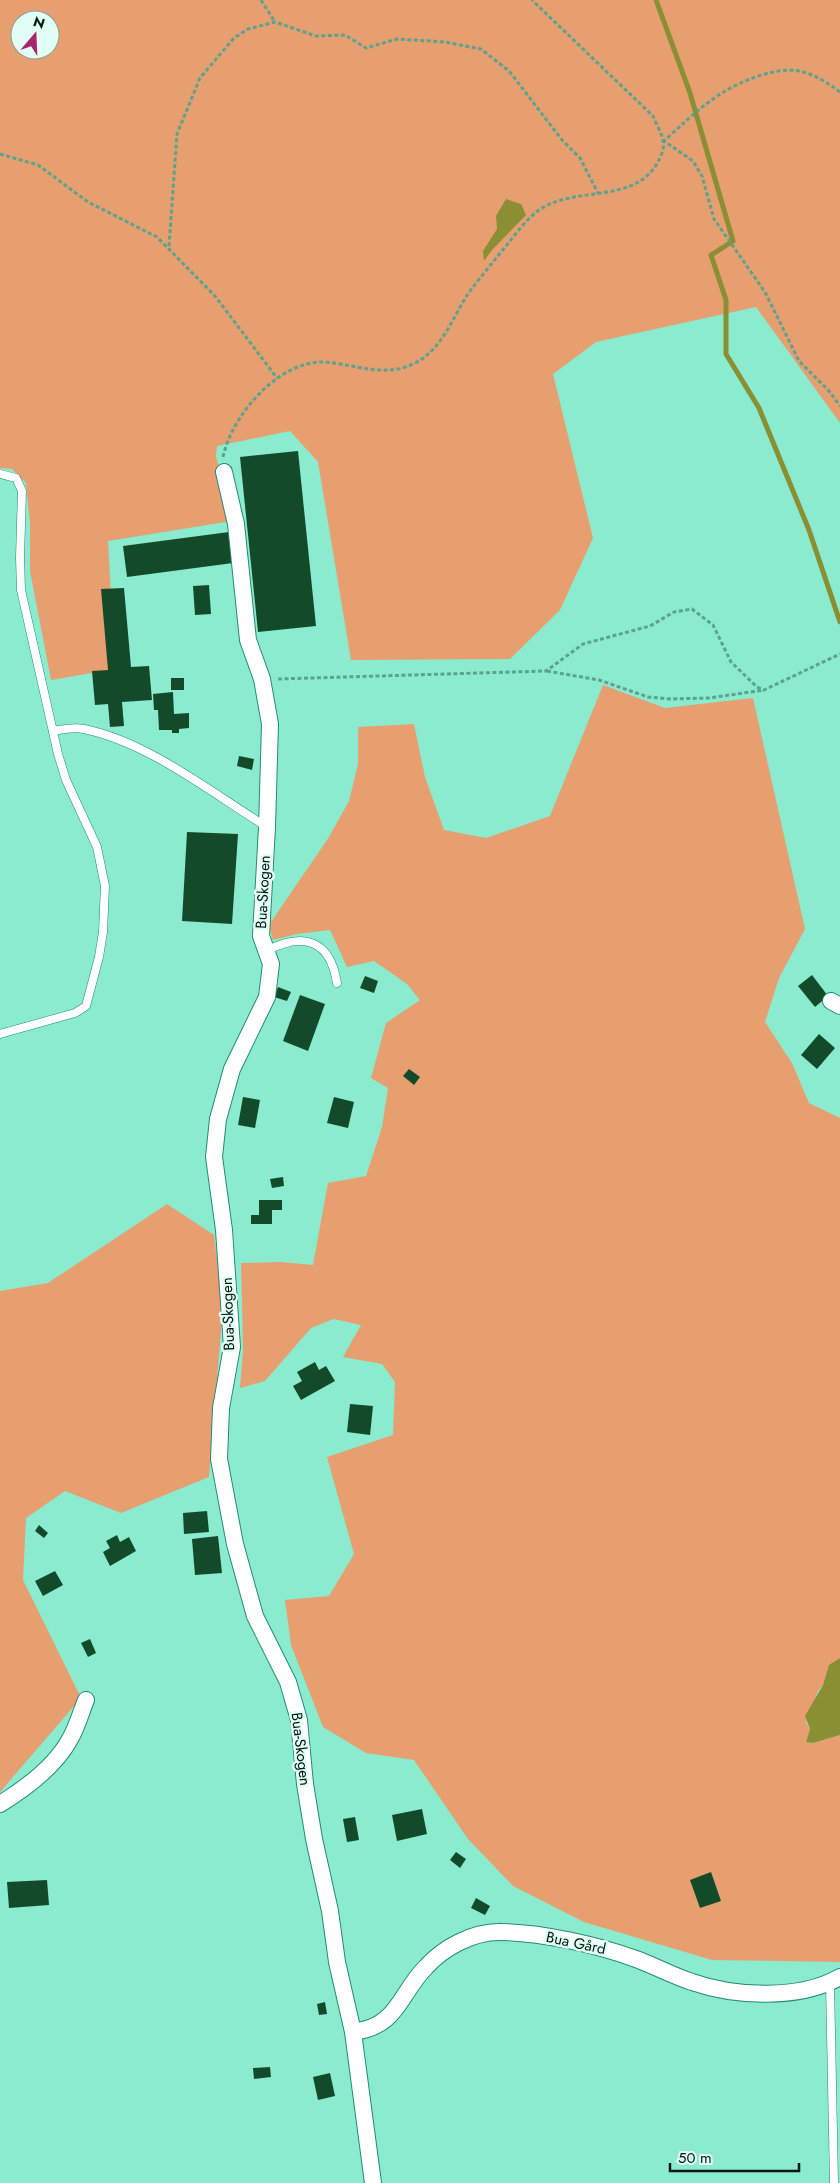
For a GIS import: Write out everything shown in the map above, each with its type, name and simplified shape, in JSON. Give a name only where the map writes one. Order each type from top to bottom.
[{"type":"street","name":"Bua-Skogen","points":[[224,472],[236,524],[248,640],[262,679],[270,724],[261,936],[271,964],[267,997],[232,1069],[218,1119],[214,1157],[224,1230],[232,1347],[221,1408],[219,1459],[235,1544],[256,1616],[288,1682],[299,1720],[305,1784],[312,1830],[323,1873],[337,1962],[353,2032],[373,2183]]},
{"type":"street","points":[[0,1804],[26,1788],[56,1759],[70,1740],[86,1700]]},
{"type":"street","name":"Bua Gård","points":[[353,2032],[368,2030],[390,2016],[425,1967],[447,1948],[474,1936],[498,1932],[541,1936],[601,1947],[710,1988],[736,1992],[783,1994],[818,1988],[835,1980]]},
{"type":"lane","points":[[0,474],[16,478],[22,492],[21,590],[66,780],[86,822],[102,868],[104,908],[99,957],[88,1001],[82,1009],[75,1013],[0,1034]]},
{"type":"lane","points":[[53,731],[82,728],[105,735],[162,759],[267,827]]},
{"type":"lane","points":[[266,951],[280,944],[297,940],[320,946],[330,958],[334,968],[336,984]]},
{"type":"lane","name":"Bua Gård","points":[[834,2183],[835,1980]]},
{"type":"path","points":[[261,0],[274,22]]},
{"type":"path","points":[[532,0],[653,116],[664,141],[693,161],[702,176],[714,219],[766,292],[799,361],[829,391],[840,406]]},
{"type":"path","points":[[169,246],[177,134],[200,78],[234,38],[248,28],[274,22],[316,36],[345,35],[366,48],[397,39],[445,42],[481,48],[509,71],[562,140],[580,158],[598,193]]},
{"type":"path","points":[[224,472],[223,458],[225,446],[237,422],[260,392],[277,378],[303,366],[322,362],[386,372],[413,365],[429,354],[439,342],[469,293],[527,221],[540,210],[565,199],[632,187],[654,169],[662,155],[664,141],[712,98],[743,80],[780,70],[803,72],[825,82],[840,92]]},
{"type":"path","points":[[0,154],[38,165],[88,202],[157,236],[169,246],[215,296],[277,378]]},
{"type":"path","points":[[546,670],[583,644],[650,626],[674,612],[692,609],[712,624],[731,662],[764,690]]},
{"type":"path","points":[[262,679],[546,670],[599,680],[648,697],[671,700],[709,698],[764,690],[840,654]]},
{"type":"shaded area","points":[[0,0],[840,0],[840,423],[756,307],[596,342],[553,374],[593,538],[560,610],[510,659],[351,660],[318,462],[290,431],[217,446],[216,456],[232,521],[108,541],[115,669],[51,680],[30,571],[30,524],[26,483],[12,469],[0,468]]},
{"type":"shaded area","points":[[506,199],[521,204],[526,215],[492,250],[484,261],[483,251],[497,229],[496,216]]},
{"type":"shaded area","points":[[603,685],[665,708],[753,698],[805,929],[779,978],[765,1022],[792,1063],[809,1103],[840,1118],[840,1658],[829,1666],[823,1685],[818,1691],[806,1722],[810,1729],[806,1742],[813,1743],[840,1735],[840,1962],[712,1960],[584,1922],[513,1886],[468,1839],[414,1760],[366,1753],[323,1727],[291,1645],[285,1600],[329,1596],[354,1554],[327,1457],[393,1435],[395,1382],[382,1364],[343,1357],[361,1325],[334,1319],[311,1328],[265,1381],[240,1388],[243,1350],[241,1263],[281,1262],[313,1265],[328,1183],[366,1176],[382,1127],[388,1088],[371,1078],[386,1023],[420,1000],[407,984],[374,961],[347,967],[330,930],[297,934],[273,940],[269,925],[329,837],[349,801],[358,764],[358,727],[414,724],[425,777],[444,830],[486,838],[550,816]]},
{"type":"shaded area","points":[[167,1204],[214,1235],[223,1306],[209,1477],[121,1513],[65,1491],[26,1518],[23,1580],[81,1698],[0,1792],[0,1291],[48,1283]]},
{"type":"shaded area","points":[[840,1658],[840,1735],[813,1743],[806,1742],[810,1729],[805,1716],[823,1685],[829,1665]]},
{"type":"building","points":[[298,451],[316,626],[258,632],[240,457]]},
{"type":"building","points":[[229,532],[233,563],[127,577],[123,546]]},
{"type":"building","points":[[209,585],[211,614],[195,615],[193,586]]},
{"type":"building","points":[[124,588],[131,667],[149,666],[152,700],[122,702],[124,726],[110,727],[108,704],[95,705],[92,671],[108,670],[101,589]]},
{"type":"building","points":[[171,678],[184,678],[184,690],[171,690]]},
{"type":"building","points":[[173,692],[174,714],[189,713],[189,728],[179,729],[179,733],[172,733],[172,730],[159,730],[158,710],[154,710],[153,694]]},
{"type":"building","points":[[239,756],[254,759],[252,770],[237,766]]},
{"type":"building","points":[[187,832],[238,834],[232,924],[182,921]]},
{"type":"building","points":[[812,975],[828,996],[815,1007],[798,986]]},
{"type":"building","points":[[365,976],[378,981],[374,993],[360,988]]},
{"type":"building","points":[[278,987],[291,992],[287,1001],[274,997]]},
{"type":"building","points":[[300,995],[325,1004],[308,1051],[283,1041]]},
{"type":"building","points":[[819,1034],[835,1048],[817,1069],[801,1055]]},
{"type":"building","points":[[409,1069],[420,1077],[414,1085],[403,1076]]},
{"type":"building","points":[[243,1097],[260,1100],[255,1128],[238,1125]]},
{"type":"building","points":[[334,1097],[354,1102],[348,1128],[327,1123]]},
{"type":"building","points":[[283,1177],[284,1186],[272,1188],[270,1179]]},
{"type":"building","points":[[259,1200],[282,1200],[282,1210],[272,1210],[272,1224],[251,1224],[251,1215],[259,1215]]},
{"type":"building","points":[[315,1362],[319,1370],[326,1366],[335,1381],[301,1400],[293,1386],[302,1381],[297,1372]]},
{"type":"building","points":[[350,1404],[373,1406],[370,1435],[347,1432]]},
{"type":"building","points":[[207,1511],[209,1532],[184,1534],[183,1513]]},
{"type":"building","points":[[39,1525],[48,1533],[44,1538],[35,1531]]},
{"type":"building","points":[[117,1535],[120,1542],[129,1537],[136,1551],[110,1566],[103,1552],[110,1548],[106,1541]]},
{"type":"building","points":[[218,1536],[222,1573],[195,1575],[192,1539]]},
{"type":"building","points":[[55,1571],[63,1585],[43,1596],[35,1581]]},
{"type":"building","points":[[90,1639],[96,1653],[88,1657],[81,1643]]},
{"type":"building","points":[[422,1809],[427,1834],[397,1841],[392,1815]]},
{"type":"building","points":[[355,1817],[359,1840],[347,1842],[343,1819]]},
{"type":"building","points":[[456,1852],[466,1859],[460,1868],[450,1860]]},
{"type":"building","points":[[711,1872],[721,1901],[700,1908],[690,1880]]},
{"type":"building","points":[[47,1880],[49,1905],[9,1908],[7,1882]]},
{"type":"building","points":[[476,1898],[490,1906],[485,1915],[471,1908]]},
{"type":"building","points":[[325,2002],[327,2014],[319,2015],[317,2004]]},
{"type":"building","points":[[270,2067],[271,2077],[254,2079],[253,2068]]},
{"type":"building","points":[[330,2073],[335,2096],[318,2100],[313,2077]]},
{"type":"waterway","points":[[656,0],[690,93],[733,241],[711,255],[726,300],[726,354],[759,408],[809,530],[840,622]]}]
